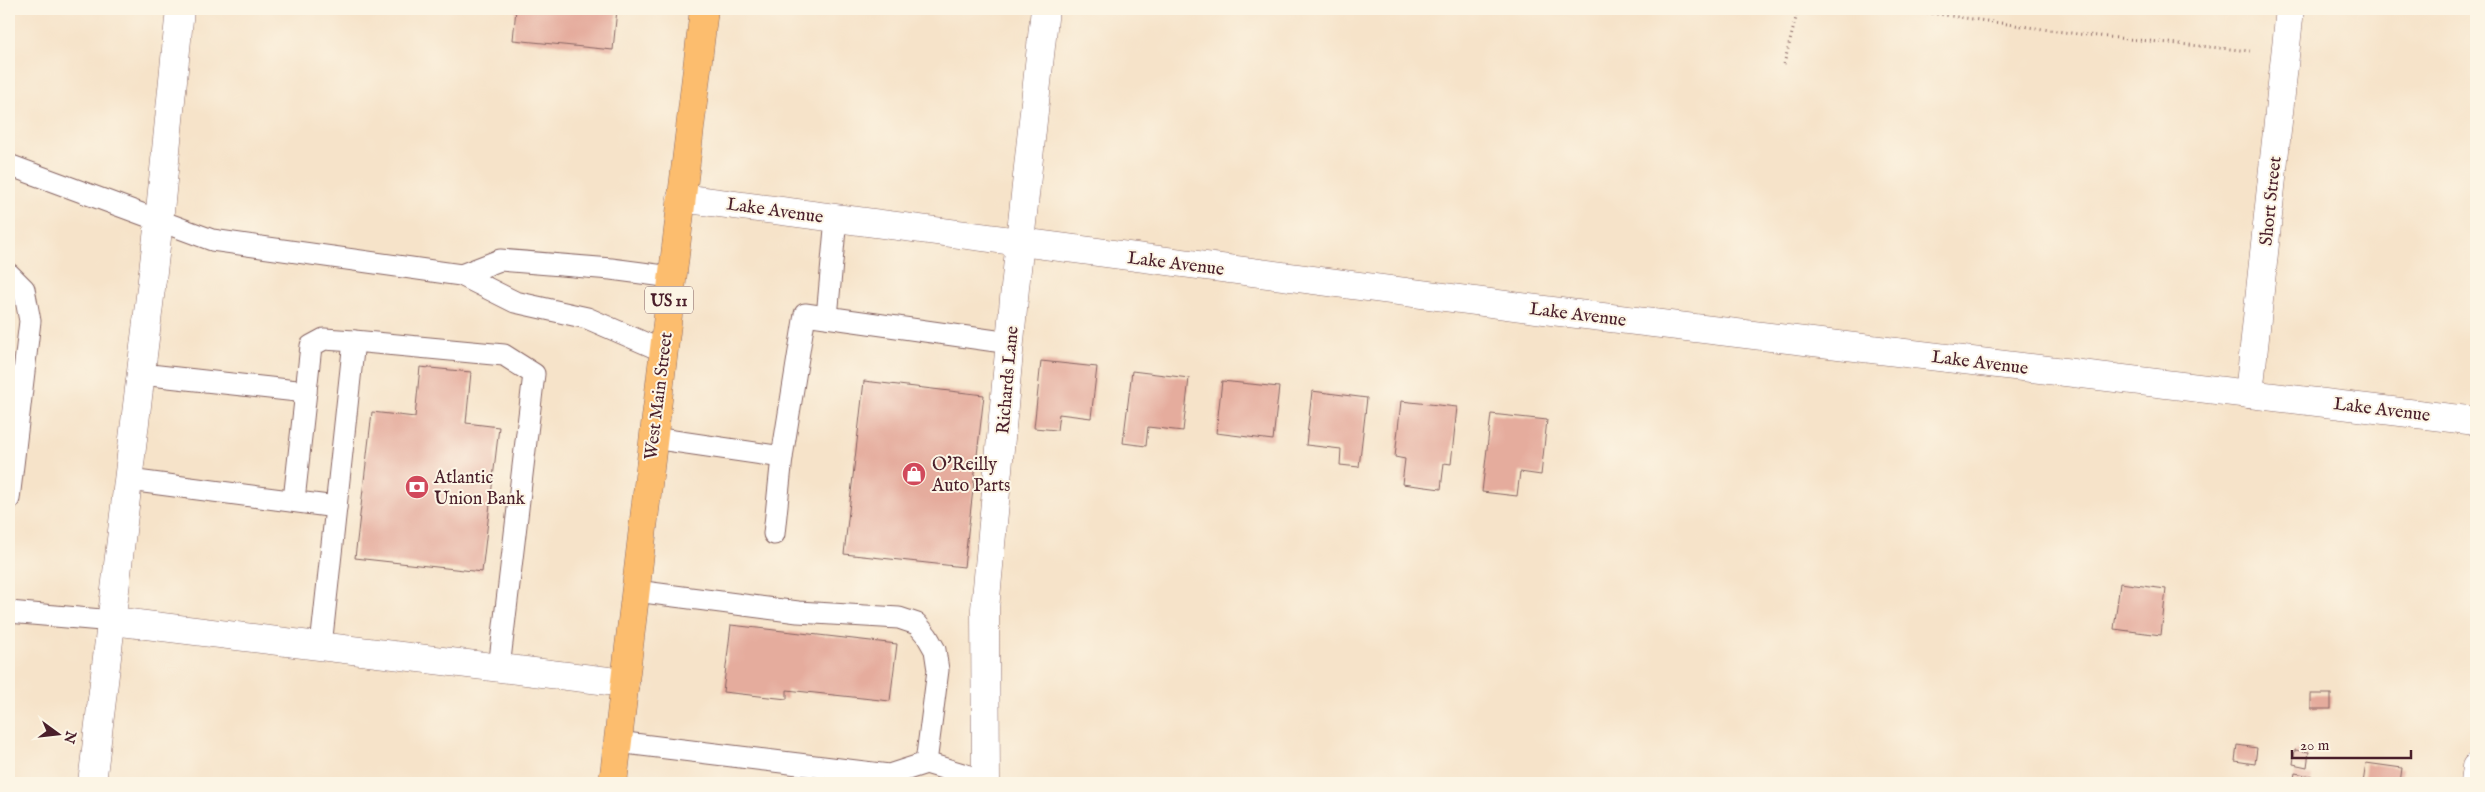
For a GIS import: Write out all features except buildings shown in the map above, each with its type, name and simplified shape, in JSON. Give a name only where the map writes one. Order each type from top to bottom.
[{"type":"main road","name":"West Main Street","points":[[613,783],[704,9]]},
{"type":"street","points":[[92,783],[113,621],[159,221],[180,9]]},
{"type":"street","name":"Richards Lane","points":[[986,782],[985,609],[1020,243],[1045,9]]},
{"type":"street","name":"Short Street","points":[[2249,394],[2290,9]]},
{"type":"street","name":"Lake Avenue","points":[[681,198],[1552,311],[2476,421]]},
{"type":"street","points":[[113,621],[625,683]]},
{"type":"street","points":[[2474,783],[2476,767]]},
{"type":"lane","points":[[9,166],[212,240],[461,275],[515,302],[587,318],[663,351]]},
{"type":"lane","points":[[827,317],[836,218]]},
{"type":"lane","points":[[461,275],[500,260],[611,269],[672,277]]},
{"type":"lane","points":[[9,274],[24,289],[30,321],[9,499]]},
{"type":"lane","points":[[774,534],[782,458],[805,314],[1010,343]]},
{"type":"lane","points":[[294,500],[311,346],[324,339],[504,355],[534,374],[499,668]]},
{"type":"lane","points":[[321,646],[354,341]]},
{"type":"lane","points":[[141,374],[306,392]]},
{"type":"lane","points":[[653,438],[782,458]]},
{"type":"lane","points":[[129,480],[294,500],[336,507]]},
{"type":"lane","points":[[636,591],[798,612],[899,618],[917,624],[928,636],[935,650],[938,670],[926,763]]},
{"type":"lane","points":[[9,612],[113,621]]},
{"type":"lane","points":[[617,742],[889,774],[926,763],[986,782]]},
{"type":"path","points":[[1784,64],[1797,14],[1802,9]]},
{"type":"path","points":[[1902,9],[2078,34],[2285,54]]},
{"type":"place","name":"O'Reilly Auto Parts","points":[[914,474]]},
{"type":"place","name":"Atlantic Union Bank","points":[[417,487]]}]
